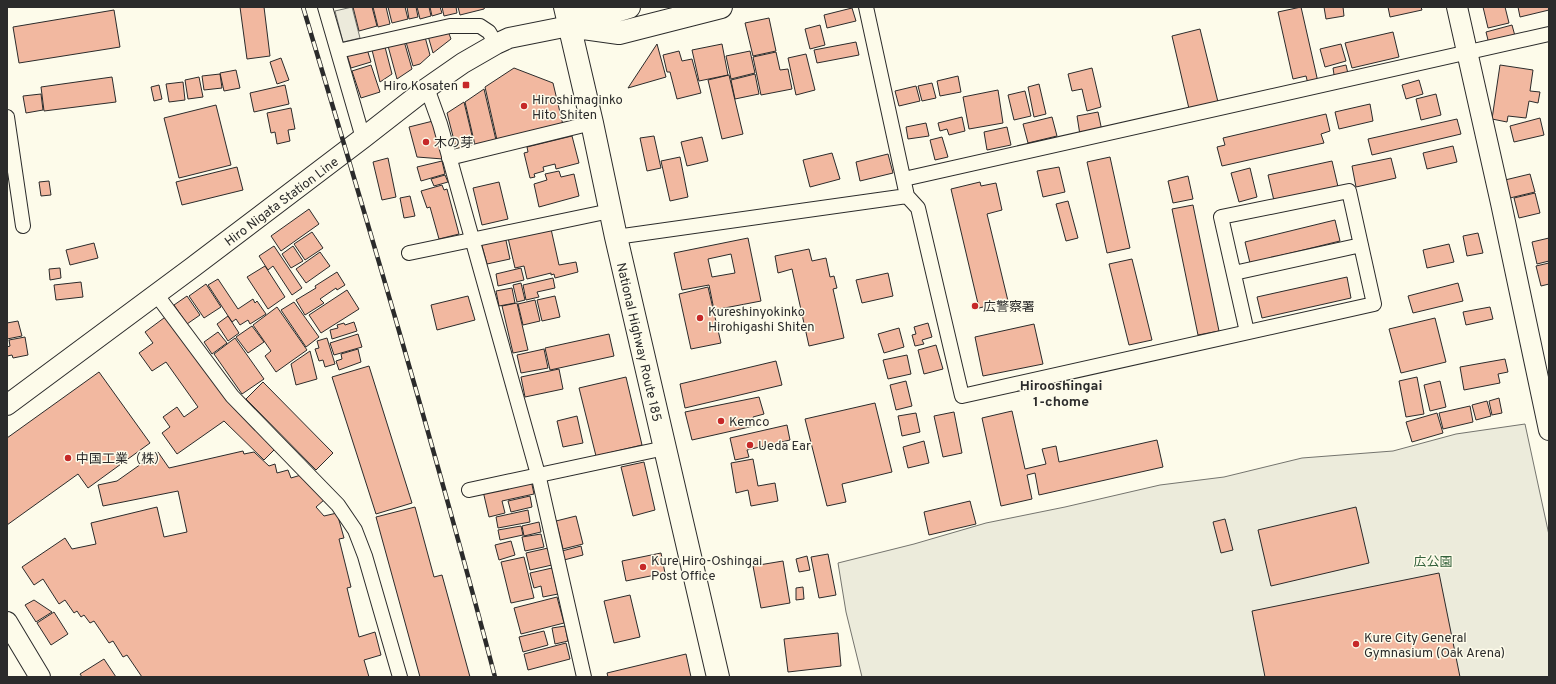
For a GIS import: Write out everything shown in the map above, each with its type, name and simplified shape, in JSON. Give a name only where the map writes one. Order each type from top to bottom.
[{"type":"highway","points":[[567,16],[629,7]]},
{"type":"highway","points":[[567,16],[619,33],[721,7]]},
{"type":"highway","name":"National Highway Route 185","points":[[567,16],[592,123],[610,211],[718,677]]},
{"type":"main road","points":[[567,16],[580,7]]},
{"type":"main road","points":[[1457,7],[1547,407],[1549,430]]},
{"type":"main road","name":"Hiro Nigata Station Line","points":[[7,405],[363,138],[427,88],[463,63],[496,44],[567,16]]},
{"type":"main road","points":[[7,622],[40,677]]},
{"type":"street","points":[[325,7],[363,138]]},
{"type":"street","points":[[866,7],[907,196],[918,208],[962,396],[1374,304],[1349,190],[1220,217],[1247,332]]},
{"type":"street","points":[[338,51],[450,26],[480,26],[489,32],[496,44]]},
{"type":"street","points":[[904,179],[1549,34]]},
{"type":"street","points":[[427,88],[450,158],[538,476],[584,677]]},
{"type":"street","points":[[7,117],[23,226]]},
{"type":"street","points":[[450,158],[592,123]]},
{"type":"street","points":[[616,237],[907,196]]},
{"type":"street","points":[[409,253],[610,211]]},
{"type":"street","points":[[1234,273],[1361,245]]},
{"type":"street","points":[[156,294],[232,396],[338,505],[355,530],[365,556],[400,677]]},
{"type":"street","points":[[470,490],[665,448]]},
{"type":"green space","name":"広公園","points":[[1525,424],[1549,535],[1549,677],[862,677],[846,612],[838,563],[914,544],[986,523],[1065,507],[1160,485],[1224,477],[1302,458],[1393,451],[1456,434]]},
{"type":"shaded area","points":[[352,7],[360,38],[343,42],[335,11]]},
{"type":"building","points":[[240,7],[264,7],[270,56],[247,59]]},
{"type":"building","points":[[353,7],[372,7],[377,26],[359,31]]},
{"type":"building","points":[[373,7],[386,7],[390,24],[378,27]]},
{"type":"building","points":[[388,7],[405,7],[408,19],[392,23]]},
{"type":"building","points":[[407,7],[416,7],[418,17],[409,19]]},
{"type":"building","points":[[417,7],[429,7],[431,16],[420,19]]},
{"type":"building","points":[[430,7],[440,7],[442,13],[432,16]]},
{"type":"building","points":[[442,7],[456,7],[457,13],[444,16]]},
{"type":"building","points":[[458,7],[485,7],[484,9],[460,15]]},
{"type":"building","points":[[1301,7],[1318,82],[1308,84],[1306,76],[1293,79],[1278,12]]},
{"type":"building","points":[[1324,7],[1343,7],[1344,16],[1326,19]]},
{"type":"building","points":[[1388,7],[1421,7],[1422,10],[1390,17]]},
{"type":"building","points":[[1483,7],[1505,7],[1509,23],[1488,28]]},
{"type":"building","points":[[1518,7],[1549,7],[1549,10],[1520,17]]},
{"type":"building","points":[[852,8],[856,21],[827,28],[824,15]]},
{"type":"building","points":[[114,10],[120,47],[19,63],[13,27]]},
{"type":"building","points":[[769,18],[776,51],[753,56],[745,23]]},
{"type":"building","points":[[820,25],[825,45],[810,49],[805,29]]},
{"type":"building","points":[[1512,25],[1515,36],[1489,44],[1486,32]]},
{"type":"building","points":[[1200,29],[1219,106],[1190,113],[1172,36]]},
{"type":"building","points":[[448,31],[451,39],[433,53],[428,36]]},
{"type":"building","points":[[1393,32],[1399,57],[1352,68],[1345,43]]},
{"type":"building","points":[[425,37],[430,55],[420,64],[413,66],[406,42]]},
{"type":"building","points":[[404,41],[412,69],[397,79],[388,46]]},
{"type":"building","points":[[856,42],[859,55],[817,63],[814,50]]},
{"type":"building","points":[[657,44],[666,77],[628,88]]},
{"type":"building","points":[[722,44],[728,75],[699,81],[692,50]]},
{"type":"building","points":[[1341,44],[1346,61],[1325,67],[1320,49]]},
{"type":"building","points":[[385,47],[392,74],[380,82],[372,50]]},
{"type":"building","points":[[367,49],[371,62],[351,68],[347,55]]},
{"type":"building","points":[[679,51],[682,61],[692,59],[701,93],[677,99],[670,72],[667,72],[663,55]]},
{"type":"building","points":[[750,51],[755,73],[731,79],[726,56]]},
{"type":"building","points":[[776,52],[780,70],[788,69],[792,89],[761,95],[753,57]]},
{"type":"building","points":[[806,54],[815,90],[796,95],[788,58]]},
{"type":"building","points":[[281,58],[289,80],[277,84],[270,62]]},
{"type":"building","points":[[371,65],[380,92],[361,98],[352,71]]},
{"type":"building","points":[[1346,65],[1349,78],[1335,81],[1333,68]]},
{"type":"building","points":[[1500,65],[1533,70],[1530,91],[1540,92],[1538,103],[1529,101],[1526,118],[1508,116],[1507,122],[1492,119]]},
{"type":"building","name":"Hiroshimaginko Hito Shiten","points":[[514,68],[553,83],[563,125],[497,140],[485,87]]},
{"type":"building","points":[[1092,68],[1101,107],[1087,111],[1082,89],[1072,91],[1068,74]]},
{"type":"building","points":[[236,70],[240,88],[224,91],[220,73]]},
{"type":"building","points":[[220,74],[222,88],[204,90],[202,76]]},
{"type":"building","points":[[755,74],[759,94],[735,99],[731,80]]},
{"type":"building","points":[[729,75],[743,134],[722,139],[708,80]]},
{"type":"building","points":[[958,76],[961,92],[940,96],[937,81]]},
{"type":"building","points":[[112,77],[116,102],[44,111],[41,87]]},
{"type":"building","points":[[199,77],[203,97],[188,99],[185,80]]},
{"type":"building","points":[[1419,80],[1423,94],[1406,99],[1402,85]]},
{"type":"building","points":[[183,82],[185,100],[169,102],[166,84]]},
{"type":"building","points":[[932,83],[936,98],[922,101],[918,86]]},
{"type":"building","points":[[1039,84],[1046,114],[1034,117],[1028,87]]},
{"type":"building","points":[[159,85],[162,99],[154,101],[151,87]]},
{"type":"building","points":[[285,85],[289,104],[254,112],[250,93]]},
{"type":"building","points":[[916,86],[920,101],[899,106],[895,91]]},
{"type":"building","points":[[484,89],[496,140],[475,145],[465,102]]},
{"type":"building","points":[[998,90],[1003,123],[969,129],[963,97]]},
{"type":"building","points":[[1025,91],[1031,116],[1014,120],[1008,95]]},
{"type":"building","points":[[41,94],[43,110],[26,113],[23,96]]},
{"type":"building","points":[[1436,94],[1441,115],[1421,120],[1416,99]]},
{"type":"building","points":[[464,102],[475,148],[457,152],[447,113]]},
{"type":"building","points":[[1370,104],[1373,121],[1339,129],[1335,112]]},
{"type":"building","points":[[216,105],[231,165],[179,178],[164,118]]},
{"type":"building","points":[[291,108],[295,129],[288,130],[290,141],[277,144],[275,132],[271,133],[267,113]]},
{"type":"building","points":[[1098,112],[1102,131],[1080,135],[1077,116]]},
{"type":"building","points":[[1326,114],[1330,131],[1321,134],[1324,143],[1222,166],[1217,147],[1225,145],[1223,138]]},
{"type":"building","points":[[962,117],[965,131],[949,135],[947,129],[940,131],[938,123]]},
{"type":"building","points":[[1052,117],[1057,136],[1028,143],[1023,124]]},
{"type":"building","points":[[1540,118],[1544,135],[1514,142],[1510,126]]},
{"type":"building","points":[[1457,119],[1461,134],[1372,155],[1368,139]]},
{"type":"building","name":"木の芽","points":[[433,121],[443,159],[417,157],[409,127]]},
{"type":"building","points":[[926,123],[929,136],[908,139],[906,127]]},
{"type":"building","points":[[1007,127],[1011,145],[987,150],[984,132]]},
{"type":"building","points":[[572,136],[579,163],[556,169],[555,164],[543,167],[544,171],[534,174],[535,177],[530,178],[524,153],[528,152],[527,147]]},
{"type":"building","points":[[654,136],[661,168],[647,171],[640,138]]},
{"type":"building","points":[[702,137],[708,161],[687,166],[681,142]]},
{"type":"building","points":[[942,137],[948,157],[935,160],[930,140]]},
{"type":"building","points":[[1453,146],[1457,162],[1427,169],[1423,153]]},
{"type":"building","points":[[832,153],[840,179],[810,187],[803,160]]},
{"type":"building","points":[[888,154],[893,173],[860,181],[856,162]]},
{"type":"building","points":[[680,157],[688,197],[670,201],[661,161]]},
{"type":"building","points":[[1110,157],[1130,248],[1107,253],[1087,162]]},
{"type":"building","points":[[388,158],[396,197],[382,200],[373,162]]},
{"type":"building","points":[[1391,158],[1396,178],[1356,187],[1352,166]]},
{"type":"building","points":[[442,161],[445,174],[421,181],[417,167]]},
{"type":"building","points":[[1332,161],[1339,191],[1275,205],[1268,175]]},
{"type":"building","points":[[237,167],[243,190],[182,205],[176,182]]},
{"type":"building","points":[[1059,167],[1065,192],[1043,197],[1037,171]]},
{"type":"building","points":[[1250,168],[1257,197],[1239,202],[1231,173]]},
{"type":"building","points":[[559,171],[561,177],[574,174],[579,196],[539,207],[534,184],[547,180],[545,174]]},
{"type":"building","points":[[1530,174],[1535,192],[1510,198],[1505,180]]},
{"type":"building","points":[[445,175],[448,182],[434,186],[431,179]]},
{"type":"building","points":[[1188,176],[1193,199],[1173,203],[1168,181]]},
{"type":"building","points":[[49,181],[51,195],[41,196],[39,182]]},
{"type":"building","points":[[499,182],[508,219],[482,225],[473,188]]},
{"type":"building","points":[[980,182],[981,186],[996,183],[1002,210],[987,214],[1008,301],[979,308],[951,189]]},
{"type":"building","points":[[442,185],[444,190],[447,189],[459,234],[439,239],[430,207],[427,208],[421,191]]},
{"type":"building","points":[[1535,193],[1540,213],[1519,218],[1514,198]]},
{"type":"building","points":[[410,196],[415,216],[404,218],[400,198]]},
{"type":"building","points":[[1068,201],[1078,238],[1066,241],[1056,204]]},
{"type":"building","points":[[1193,205],[1219,331],[1198,335],[1172,209]]},
{"type":"building","points":[[309,209],[319,224],[281,251],[271,236]]},
{"type":"building","points":[[1335,220],[1340,241],[1250,263],[1245,242]]},
{"type":"building","points":[[551,229],[559,265],[576,262],[578,272],[555,278],[554,274],[551,275],[551,273],[527,279],[524,266],[515,268],[508,238]]},
{"type":"building","points":[[312,232],[323,248],[305,260],[294,244]]},
{"type":"building","points":[[1478,233],[1483,253],[1467,256],[1463,236]]},
{"type":"building","points":[[505,236],[510,259],[487,264],[481,242]]},
{"type":"building","points":[[748,238],[761,301],[714,310],[709,285],[682,290],[674,253]],"holes":[[[731,254],[735,273],[712,277],[708,259]]]},
{"type":"building","points":[[1549,238],[1549,261],[1537,264],[1532,242]]},
{"type":"building","points":[[94,243],[98,258],[70,265],[66,250]]},
{"type":"building","points":[[1449,244],[1454,262],[1427,268],[1423,250]]},
{"type":"building","points":[[274,246],[302,288],[292,295],[273,266],[268,270],[259,256]]},
{"type":"building","points":[[293,246],[303,261],[291,268],[282,254]]},
{"type":"building","points":[[809,249],[812,261],[826,258],[830,277],[834,276],[837,288],[833,289],[844,338],[809,346],[792,269],[778,273],[775,256]]},
{"type":"building","points":[[320,252],[330,266],[306,283],[296,269]]},
{"type":"building","points":[[1132,259],[1152,340],[1129,345],[1109,264]]},
{"type":"building","points":[[1549,263],[1549,284],[1541,286],[1536,266]]},
{"type":"building","points":[[265,266],[285,297],[268,309],[247,277]]},
{"type":"building","points":[[60,268],[61,278],[50,280],[49,269]]},
{"type":"building","points":[[521,268],[524,280],[498,286],[496,274]]},
{"type":"building","points":[[337,272],[345,285],[337,290],[336,288],[320,299],[324,303],[305,315],[296,300],[316,288],[315,286]]},
{"type":"building","points":[[888,273],[893,296],[862,303],[856,280]]},
{"type":"building","points":[[1347,277],[1351,298],[1262,318],[1257,297]]},
{"type":"building","points":[[553,278],[555,288],[537,292],[539,297],[526,300],[523,285]]},
{"type":"building","points":[[218,279],[238,309],[253,299],[255,303],[257,301],[266,314],[250,324],[248,320],[240,325],[236,319],[232,322],[208,285]]},
{"type":"building","points":[[81,282],[83,297],[56,300],[54,285]]},
{"type":"building","points":[[521,283],[525,300],[517,302],[513,285]]},
{"type":"building","points":[[1458,283],[1463,301],[1413,313],[1408,296]]},
{"type":"building","points":[[206,284],[221,307],[204,318],[189,296]]},
{"type":"building","name":"Kureshinyokinko Hirohigashi Shiten","points":[[708,287],[721,343],[691,349],[679,294]]},
{"type":"building","points":[[512,288],[515,303],[499,306],[496,291]]},
{"type":"building","points":[[347,290],[359,309],[321,333],[309,315]]},
{"type":"building","points":[[187,296],[200,315],[187,324],[174,305]]},
{"type":"building","points":[[468,296],[475,320],[437,330],[431,305]]},
{"type":"building","points":[[555,296],[560,317],[542,321],[537,300]]},
{"type":"building","points":[[535,300],[540,321],[523,325],[518,304]]},
{"type":"building","points":[[294,302],[319,337],[306,347],[281,310]]},
{"type":"building","points":[[517,303],[528,350],[513,353],[502,306]]},
{"type":"building","points":[[277,307],[307,350],[276,372],[265,356],[271,351],[253,325]]},
{"type":"building","points":[[1490,307],[1493,319],[1466,325],[1463,312]]},
{"type":"building","points":[[168,315],[277,447],[264,460],[224,421],[177,454],[162,433],[170,427],[163,417],[177,407],[184,417],[198,407],[166,362],[152,371],[139,353],[153,343],[145,332]]},
{"type":"building","points":[[228,316],[239,333],[228,341],[217,324]]},
{"type":"building","points":[[1435,318],[1446,362],[1401,373],[1389,329]]},
{"type":"building","points":[[18,321],[22,336],[7,339],[7,323]]},
{"type":"building","points":[[354,322],[357,331],[332,339],[330,330],[338,328],[337,325],[344,323],[345,325]]},
{"type":"building","points":[[928,323],[932,337],[922,340],[924,344],[915,346],[912,335],[916,334],[914,327]]},
{"type":"building","points":[[1034,324],[1043,364],[983,376],[975,337]]},
{"type":"building","points":[[252,326],[264,342],[248,353],[236,337]]},
{"type":"building","points":[[899,328],[904,347],[884,353],[878,334]]},
{"type":"building","points":[[218,332],[227,343],[212,354],[204,342]]},
{"type":"building","points":[[358,334],[362,347],[334,355],[330,343]]},
{"type":"building","points":[[609,334],[614,356],[550,370],[545,348]]},
{"type":"building","points":[[25,337],[28,355],[13,358],[12,355],[7,356],[7,347],[10,346],[9,340]]},
{"type":"building","points":[[235,338],[264,379],[242,394],[214,354]]},
{"type":"building","points":[[327,338],[335,364],[325,367],[323,360],[319,361],[315,349],[319,348],[317,341]]},
{"type":"building","points":[[936,345],[943,369],[924,374],[918,350]]},
{"type":"building","points":[[358,349],[361,362],[339,370],[336,361],[342,359],[341,354]]},
{"type":"building","points":[[544,349],[548,368],[521,373],[517,355]]},
{"type":"building","points":[[310,351],[317,379],[296,385],[291,364]]},
{"type":"building","points":[[907,355],[911,374],[888,379],[883,360]]},
{"type":"building","points":[[1505,359],[1508,372],[1498,374],[1500,383],[1464,390],[1460,367]]},
{"type":"building","points":[[776,361],[782,385],[685,408],[680,384]]},
{"type":"building","points":[[369,366],[412,503],[376,514],[332,377]]},
{"type":"building","points":[[559,369],[563,389],[525,397],[521,377]]},
{"type":"building","name":"中国工業（株）","points":[[99,372],[150,443],[88,488],[78,474],[7,525],[7,438]]},
{"type":"building","points":[[626,377],[642,445],[596,456],[579,388]]},
{"type":"building","points":[[1417,377],[1424,414],[1406,417],[1399,381]]},
{"type":"building","points":[[906,381],[912,406],[896,410],[890,385]]},
{"type":"building","points":[[1440,381],[1446,407],[1430,411],[1424,385]]},
{"type":"building","points":[[263,382],[333,453],[316,470],[246,399]]},
{"type":"building","name":"Kemco","points":[[759,397],[764,414],[753,417],[754,426],[692,440],[685,412]]},
{"type":"building","points":[[1499,398],[1502,413],[1492,415],[1489,401]]},
{"type":"building","points":[[1487,401],[1491,416],[1476,420],[1472,405]]},
{"type":"building","points":[[875,403],[892,472],[842,484],[846,502],[827,506],[805,419]]},
{"type":"building","points":[[1470,406],[1473,422],[1443,429],[1439,413]]},
{"type":"building","points":[[1012,411],[1025,469],[1046,464],[1042,449],[1056,446],[1059,462],[1157,440],[1163,467],[1039,495],[1035,473],[1027,475],[1032,499],[1001,506],[982,418]]},
{"type":"building","points":[[954,412],[962,453],[943,457],[934,416]]},
{"type":"building","points":[[916,413],[920,432],[902,436],[898,416]]},
{"type":"building","points":[[1437,413],[1443,433],[1412,442],[1406,422]]},
{"type":"building","points":[[577,416],[583,443],[563,447],[557,421]]},
{"type":"building","name":"Ueda Ear","points":[[787,425],[790,440],[747,450],[749,457],[735,460],[730,438]]},
{"type":"building","points":[[924,441],[929,463],[908,468],[903,447]]},
{"type":"building","points":[[243,451],[244,454],[254,452],[269,466],[275,464],[277,473],[288,470],[291,478],[301,475],[324,500],[316,507],[324,516],[337,513],[344,538],[339,539],[351,587],[347,588],[359,637],[375,632],[381,655],[364,660],[369,677],[142,677],[127,655],[123,657],[113,641],[109,643],[94,621],[90,623],[84,615],[81,617],[77,611],[74,613],[65,600],[59,604],[43,579],[34,585],[22,567],[65,538],[72,549],[96,544],[91,523],[157,507],[164,537],[187,532],[178,491],[103,506],[98,485],[117,481],[158,452],[169,468]]},
{"type":"building","points":[[753,459],[758,486],[775,483],[778,501],[751,506],[748,490],[736,493],[731,463]]},
{"type":"building","points":[[644,462],[655,510],[633,516],[621,467]]},
{"type":"building","points":[[531,480],[534,494],[502,501],[505,513],[489,517],[483,491]]},
{"type":"building","points":[[530,496],[532,507],[511,512],[508,501]]},
{"type":"building","points":[[970,501],[976,524],[929,535],[924,512]]},
{"type":"building","points":[[415,507],[434,577],[442,575],[470,677],[420,677],[376,517]]},
{"type":"building","points":[[1356,507],[1369,563],[1271,586],[1258,530]]},
{"type":"building","points":[[528,510],[530,522],[498,528],[496,517]]},
{"type":"building","points":[[576,516],[583,544],[563,549],[556,521]]},
{"type":"building","points":[[1225,519],[1233,550],[1221,553],[1213,522]]},
{"type":"building","points":[[539,522],[541,532],[524,536],[522,526]]},
{"type":"building","points":[[521,526],[523,535],[500,540],[498,530]]},
{"type":"building","points":[[541,534],[544,547],[525,551],[522,537]]},
{"type":"building","points":[[511,541],[515,555],[499,560],[495,545]]},
{"type":"building","points":[[581,546],[583,555],[564,560],[562,551]]},
{"type":"building","points":[[548,548],[552,565],[530,570],[526,553]]},
{"type":"building","points":[[661,553],[665,573],[626,581],[622,561]]},
{"type":"building","points":[[828,554],[836,595],[819,598],[811,557]]},
{"type":"building","points":[[807,556],[810,570],[799,572],[796,559]]},
{"type":"building","points":[[524,557],[534,598],[511,603],[501,562]]},
{"type":"building","points":[[783,561],[790,603],[761,608],[753,566]]},
{"type":"building","points":[[552,568],[558,594],[543,597],[541,586],[534,588],[530,573]]},
{"type":"building","name":"Kure City General Gymnasium (Oak Arena)","points":[[1439,573],[1460,677],[1265,677],[1252,611]]},
{"type":"building","points":[[803,587],[804,599],[796,600],[796,588]]},
{"type":"building","points":[[630,595],[640,637],[614,643],[604,601]]},
{"type":"building","points":[[557,597],[564,623],[521,634],[514,608]]},
{"type":"building","points":[[34,600],[52,612],[36,622],[25,605]]},
{"type":"building","points":[[54,612],[68,634],[51,645],[37,623]]},
{"type":"building","points":[[565,626],[568,641],[555,644],[552,628]]},
{"type":"building","points":[[544,631],[548,645],[523,652],[519,637]]},
{"type":"building","points":[[838,633],[841,666],[788,672],[784,639]]},
{"type":"building","points":[[566,643],[570,659],[528,670],[524,654]]},
{"type":"building","points":[[686,654],[691,677],[608,677],[607,673]]},
{"type":"building","points":[[104,659],[116,677],[82,677],[80,674]]},
{"type":"railway","points":[[303,7],[426,425],[495,677]]},
{"type":"place","name":"Hiro Kosaten","points":[[466,85]]},
{"type":"place","name":"Hiroshimaginko Hito Shiten","points":[[524,106]]},
{"type":"place","name":"木の芽","points":[[426,142]]},
{"type":"place","name":"広警察署","points":[[975,306]]},
{"type":"place","name":"Kureshinyokinko Hirohigashi Shiten","points":[[700,318]]},
{"type":"place","name":"Kemco","points":[[721,421]]},
{"type":"place","name":"Ueda Ear","points":[[750,445]]},
{"type":"place","name":"中国工業（株）","points":[[68,458]]},
{"type":"place","name":"Kure Hiro-Oshingai Post Office","points":[[643,567]]},
{"type":"place","name":"Kure City General Gymnasium (Oak Arena)","points":[[1356,644]]},
{"type":"district","name":"Hirooshingai 1-chome","points":[[1061,394]]}]
